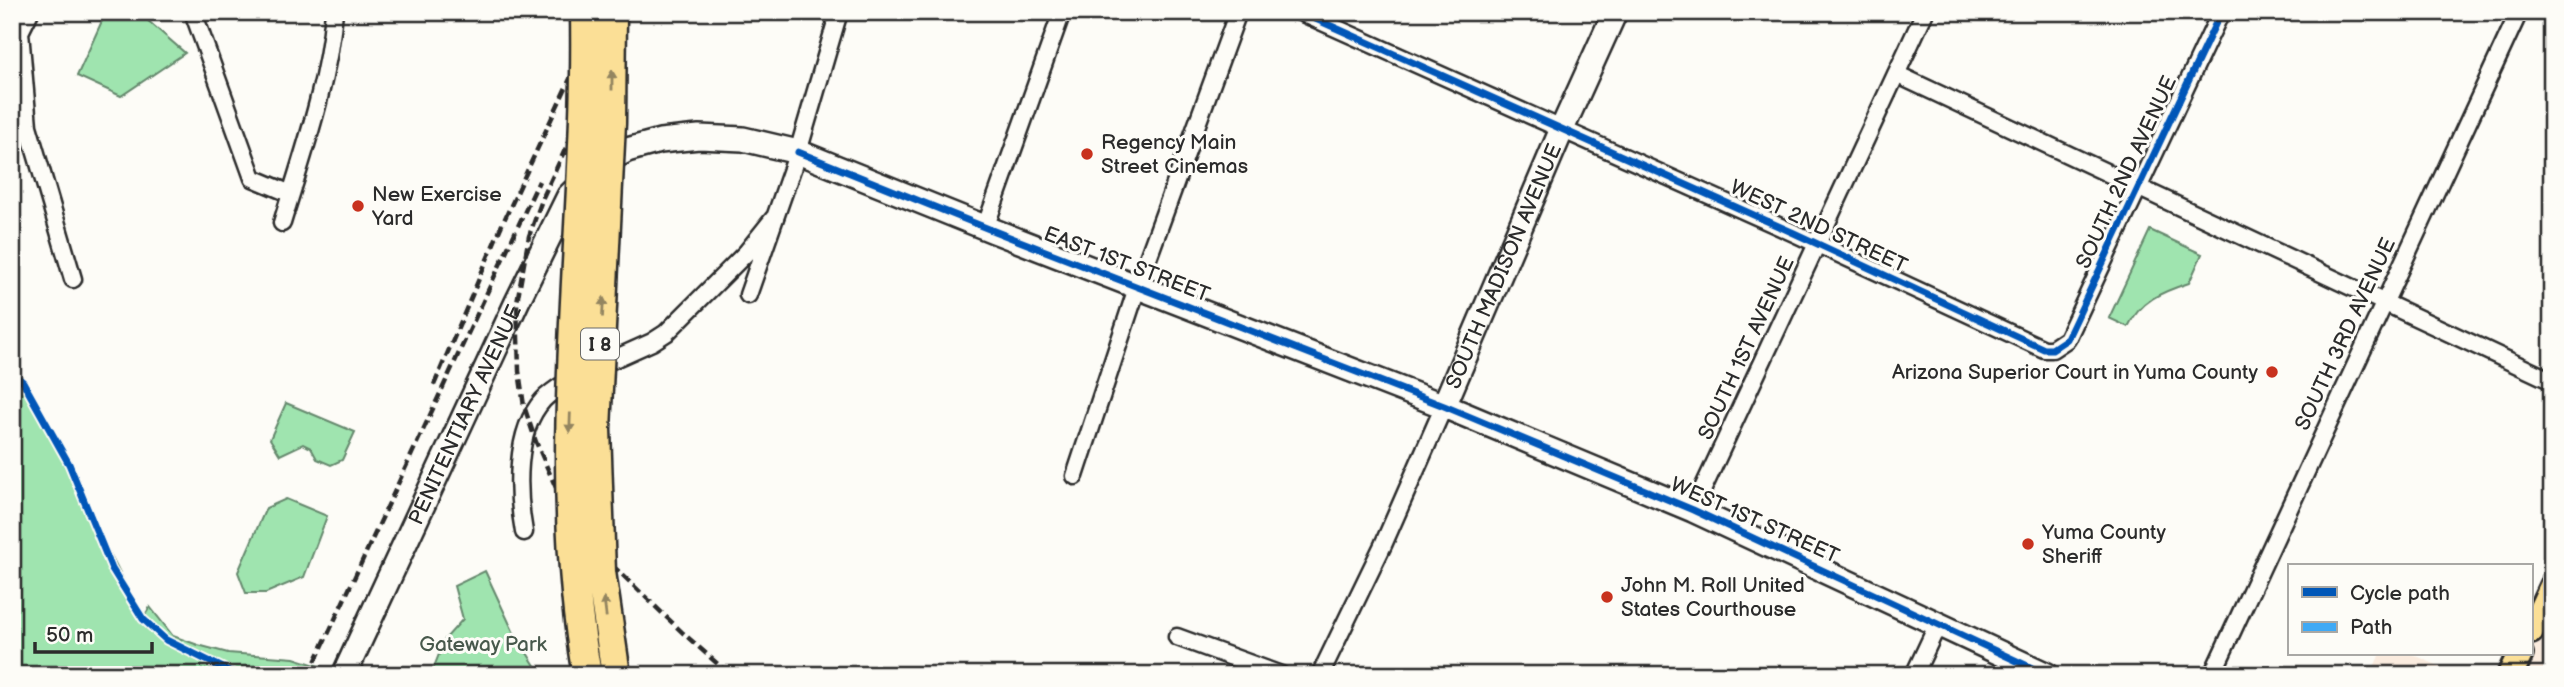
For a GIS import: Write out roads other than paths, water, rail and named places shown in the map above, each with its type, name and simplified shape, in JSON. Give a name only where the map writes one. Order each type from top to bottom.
[{"type":"highway","name":"I 8","points":[[585,12],[584,151],[569,448],[574,580],[587,675]]},
{"type":"highway","name":"I 8","points":[[612,12],[611,123],[596,429],[601,572],[616,675]]},
{"type":"main road","points":[[2532,629],[2552,586]]},
{"type":"main road","points":[[2510,675],[2519,656]]},
{"type":"street","points":[[30,12],[20,32],[28,126],[73,279]]},
{"type":"street","points":[[193,12],[253,177],[291,194]]},
{"type":"street","points":[[282,223],[322,88],[334,12]]},
{"type":"street","points":[[748,295],[798,152],[839,12]]},
{"type":"street","points":[[985,228],[1062,12]]},
{"type":"street","points":[[1075,476],[1138,288],[1238,12]]},
{"type":"street","name":"WEST 2ND STREET","points":[[1300,12],[1818,244],[2034,346],[2052,349],[2061,345]]},
{"type":"street","name":"SOUTH MADISON AVENUE","points":[[1444,406],[1615,12]]},
{"type":"street","name":"SOUTH 1ST AVENUE","points":[[1693,510],[1925,12]]},
{"type":"street","name":"SOUTH 2ND AVENUE","points":[[2061,345],[2067,339],[2221,12]]},
{"type":"street","name":"SOUTH 3RD AVENUE","points":[[2211,675],[2519,12]]},
{"type":"street","points":[[1896,74],[2552,381]]},
{"type":"street","name":"EAST 1ST STREET","points":[[601,164],[640,146],[686,138],[743,139],[798,152],[985,228],[1444,406]]},
{"type":"street","name":"PENITENTIARY AVENUE","points":[[344,675],[569,196],[601,164]]},
{"type":"street","points":[[524,532],[519,498],[522,441],[542,401],[572,378],[666,333],[746,253],[774,218]]},
{"type":"street","points":[[1320,675],[1383,545],[1444,406]]},
{"type":"street","name":"WEST 1ST STREET","points":[[1444,406],[1693,510],[2047,675]]},
{"type":"street","points":[[1914,675],[1938,624]]},
{"type":"street","points":[[1177,637],[1281,675]]},
{"type":"railway","points":[[434,385],[500,229],[576,66],[598,12]]},
{"type":"railway","points":[[629,12],[543,197],[529,236],[517,302],[519,371],[524,406],[560,497],[609,562],[730,675]]},
{"type":"railway","points":[[309,675],[539,181]]},
{"type":"place","name":"Regency Main Street Cinemas","points":[[1087,154]]},
{"type":"place","name":"New Exercise Yard","points":[[358,206]]},
{"type":"place","name":"Arizona Superior Court in Yuma County","points":[[2272,372]]},
{"type":"place","name":"Yuma County Sheriff","points":[[2028,544]]},
{"type":"place","name":"John M. Roll United States Courthouse","points":[[1607,597]]},
{"type":"park label","name":"Gateway Park","points":[[483,644]]}]
